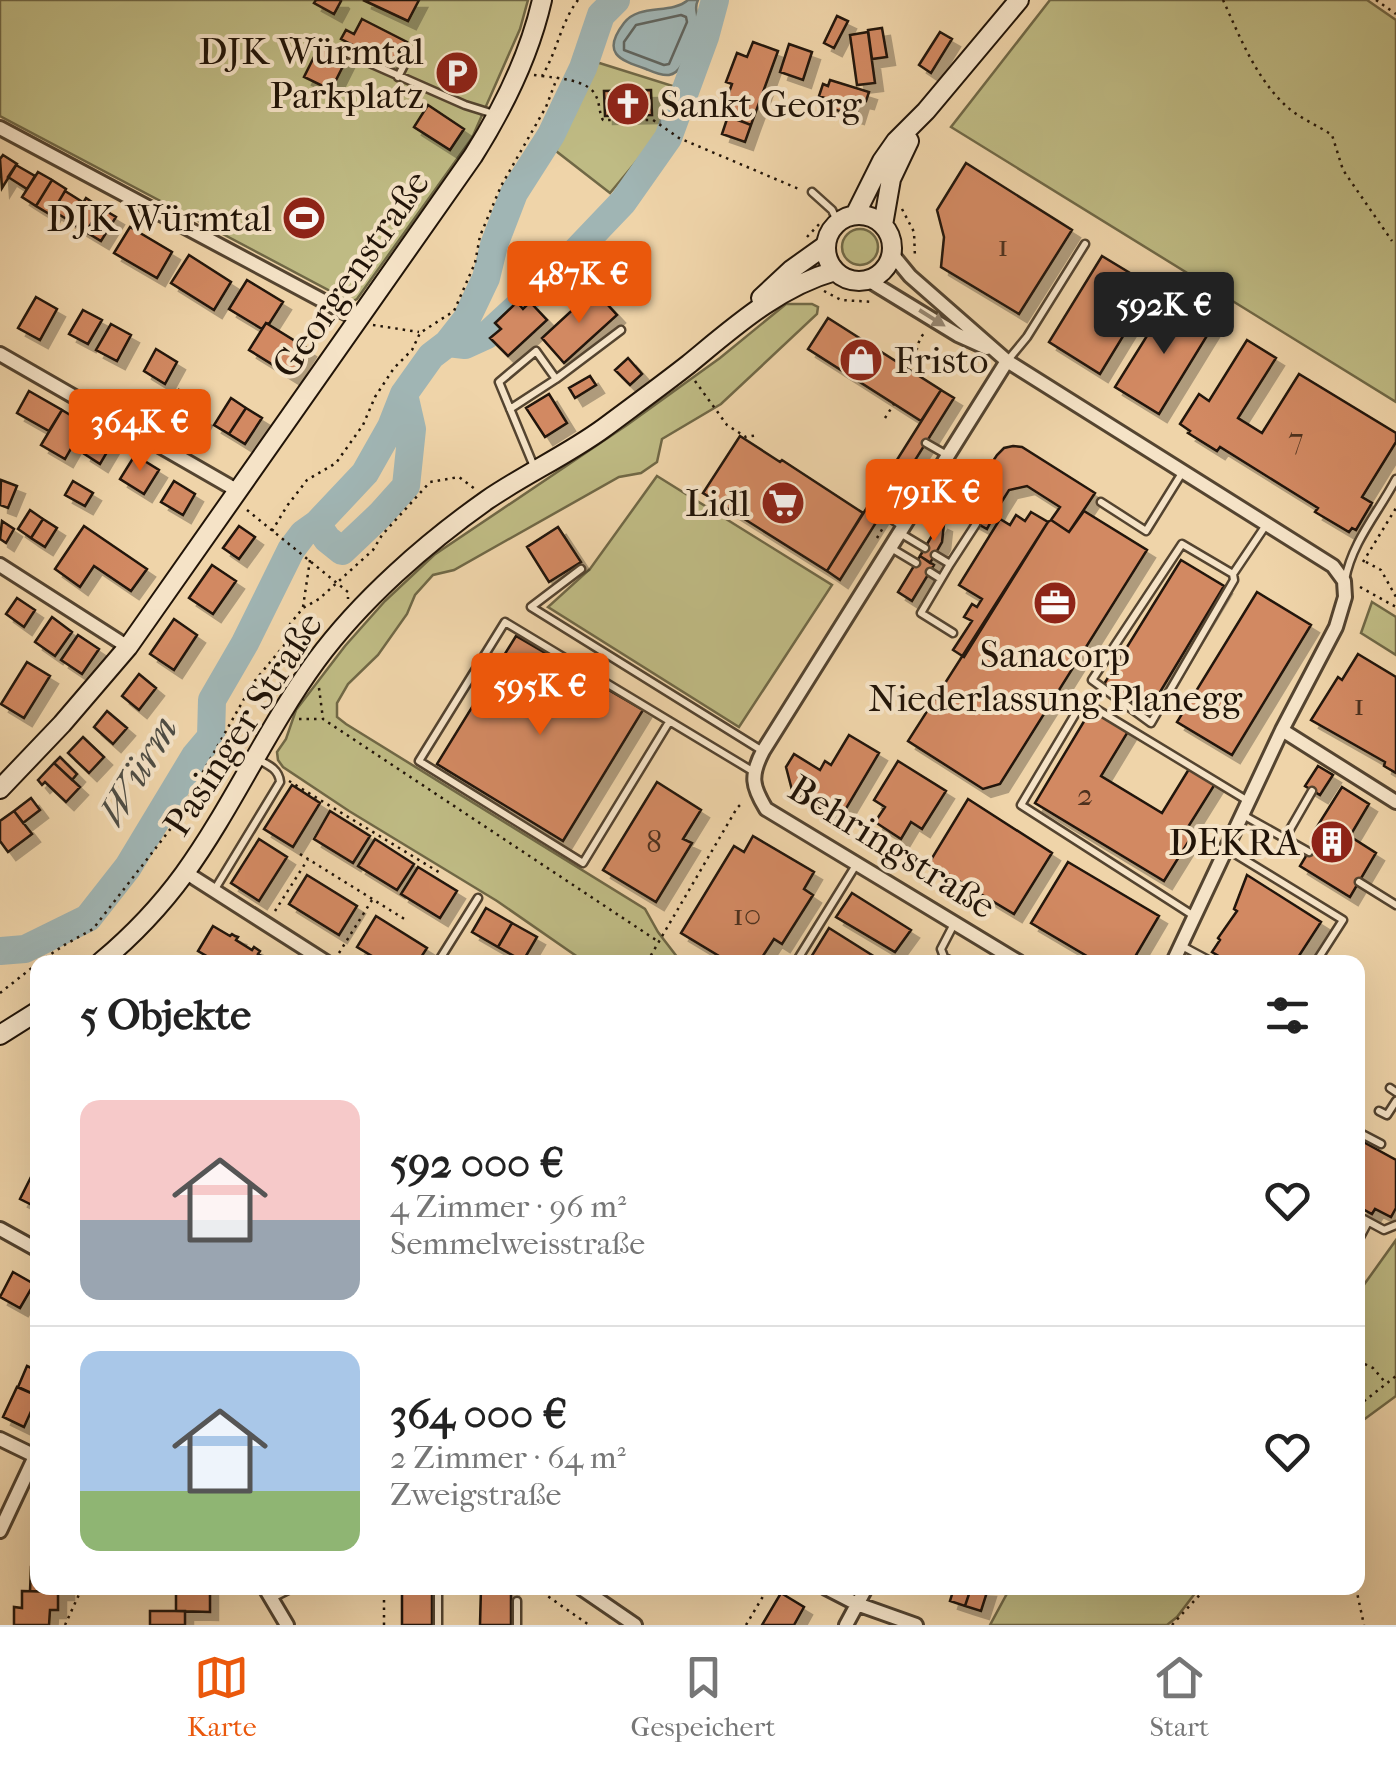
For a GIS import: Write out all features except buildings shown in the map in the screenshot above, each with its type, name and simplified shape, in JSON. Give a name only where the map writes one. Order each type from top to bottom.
[{"type":"main road","name":"Georgenstraße","points":[[0,789],[128,647],[359,320],[496,120],[503,89],[519,73],[519,51],[542,0]]},
{"type":"main road","points":[[926,110],[890,179],[883,225],[892,254],[882,272],[868,280],[850,280],[835,271],[826,254],[832,229],[896,141],[1019,0]]},
{"type":"main road","points":[[841,216],[865,216],[883,225]]},
{"type":"main road","name":"Pasinger Straße","points":[[741,321],[776,282],[826,245]]},
{"type":"main road","name":"Pasinger Straße","points":[[109,955],[131,936],[186,872],[315,662],[372,597],[438,537],[489,499],[600,431],[741,321],[801,283],[835,271]]},
{"type":"main road","points":[[0,1034],[30,1016]]},
{"type":"street","points":[[0,128],[359,320]]},
{"type":"street","points":[[892,254],[910,276],[1002,357]]},
{"type":"street","points":[[868,280],[1002,357],[1333,566],[1344,582],[1345,597],[1336,626],[1248,801],[1180,955]]},
{"type":"street","points":[[0,354],[238,492]]},
{"type":"street","name":"Behringstraße","points":[[1002,357],[948,456],[762,751],[754,772],[755,790],[766,810],[1006,955]]},
{"type":"street","points":[[0,565],[128,647]]},
{"type":"street","points":[[1282,730],[1327,765],[1396,802]]},
{"type":"street","points":[[186,872],[312,955]]},
{"type":"street","points":[[0,1230],[30,1246]]},
{"type":"street","points":[[0,1439],[30,1451]]},
{"type":"street","points":[[0,1531],[30,1466]]},
{"type":"street","points":[[269,1595],[286,1625]]},
{"type":"street","points":[[591,1595],[635,1625]]},
{"type":"street","points":[[840,1595],[916,1625]]},
{"type":"street","points":[[846,1625],[862,1595]]},
{"type":"lane","points":[[348,53],[496,120]]},
{"type":"lane","points":[[398,77],[409,55],[418,54]]},
{"type":"lane","points":[[812,192],[841,216]]},
{"type":"lane","points":[[1002,357],[1027,337],[1084,244]]},
{"type":"lane","points":[[510,409],[621,330]]},
{"type":"lane","points":[[536,470],[499,382],[536,350],[556,379]]},
{"type":"lane","points":[[926,442],[948,456]]},
{"type":"lane","points":[[1102,502],[1146,531],[1182,472]]},
{"type":"lane","points":[[1344,582],[1356,544],[1396,479]]},
{"type":"lane","points":[[882,514],[925,548]]},
{"type":"lane","points":[[953,633],[921,613],[976,524]]},
{"type":"lane","points":[[1233,574],[1182,544],[1092,680],[1151,722],[1234,580],[1233,574],[1266,524]]},
{"type":"lane","points":[[890,547],[916,563]]},
{"type":"lane","points":[[935,555],[950,564]]},
{"type":"lane","points":[[581,570],[531,607],[762,751]]},
{"type":"lane","points":[[930,572],[941,579]]},
{"type":"lane","points":[[669,722],[583,863],[419,760],[505,622],[754,772]]},
{"type":"lane","points":[[1195,916],[1021,804],[1083,701],[1248,801]]},
{"type":"lane","points":[[214,890],[280,782],[280,775],[255,758]]},
{"type":"lane","points":[[1285,838],[1312,790]]},
{"type":"lane","points":[[1242,815],[1300,846],[1306,856]]},
{"type":"lane","points":[[1300,846],[1314,843]]},
{"type":"lane","points":[[1226,848],[1343,920],[1320,955]]},
{"type":"lane","points":[[800,955],[856,864]]},
{"type":"lane","points":[[1363,884],[1364,874]]},
{"type":"lane","points":[[1354,890],[1363,884]]},
{"type":"lane","points":[[1363,884],[1396,906]]},
{"type":"lane","points":[[442,955],[478,898]]},
{"type":"lane","points":[[943,955],[941,949],[954,924]]},
{"type":"lane","points":[[1379,1111],[1387,1116],[1396,1101]]},
{"type":"lane","points":[[1365,1136],[1381,1144]]},
{"type":"lane","points":[[1365,1220],[1384,1230],[1396,1225]]},
{"type":"lane","points":[[1365,1228],[1368,1222]]},
{"type":"lane","points":[[438,1595],[438,1625]]},
{"type":"lane","points":[[517,1601],[517,1625]]},
{"type":"path","points":[[542,76],[578,0]]},
{"type":"path","points":[[1223,0],[1266,84],[1287,108],[1332,135],[1343,170],[1392,240]]},
{"type":"path","points":[[1376,0],[1396,14]]},
{"type":"path","points":[[519,73],[565,79],[591,88],[603,120],[653,120],[678,138],[796,188]]},
{"type":"path","points":[[272,531],[306,480],[336,463],[364,425],[375,397],[394,368],[412,350],[420,332],[454,310],[502,186],[546,107],[557,78]]},
{"type":"path","points":[[899,200],[914,232],[916,268]]},
{"type":"path","points":[[800,245],[841,216]]},
{"type":"path","points":[[819,288],[841,300],[880,302]]},
{"type":"path","points":[[359,320],[420,332]]},
{"type":"path","points":[[913,372],[918,366],[916,347],[928,328]]},
{"type":"path","points":[[686,367],[726,425],[746,437],[758,435]]},
{"type":"path","points":[[886,418],[894,404]]},
{"type":"path","points":[[50,955],[93,930],[172,827],[253,683],[286,643],[290,624],[302,608],[319,599],[373,550],[430,482],[459,477],[489,499]]},
{"type":"path","points":[[238,492],[244,507],[338,582]]},
{"type":"path","points":[[1396,508],[1364,561],[1381,570],[1396,597]]},
{"type":"path","points":[[302,608],[308,558]]},
{"type":"path","points":[[1344,582],[1362,587],[1396,607]]},
{"type":"path","points":[[315,662],[323,719]]},
{"type":"path","points":[[278,719],[323,719],[659,942]]},
{"type":"path","points":[[280,775],[442,874]]},
{"type":"path","points":[[651,955],[738,808],[755,790]]},
{"type":"path","points":[[300,854],[406,920]]},
{"type":"path","points":[[267,924],[308,859]]},
{"type":"path","points":[[326,955],[373,900]]},
{"type":"path","points":[[0,993],[30,969]]},
{"type":"path","points":[[1365,1364],[1386,1384]]},
{"type":"path","points":[[1365,1400],[1396,1376]]},
{"type":"path","points":[[65,1625],[79,1595]]},
{"type":"path","points":[[384,1595],[384,1625]]},
{"type":"path","points":[[546,1595],[589,1625]]},
{"type":"path","points":[[746,1625],[764,1595]]},
{"type":"path","points":[[1172,1625],[1200,1595]]},
{"type":"path","points":[[1358,1595],[1364,1625]]},
{"type":"shaded area","name":"DJK Würmtal","points":[[0,0],[528,0],[520,29],[472,138],[357,299],[351,302],[0,116]]},
{"type":"shaded area","points":[[1050,0],[1367,0],[1396,20],[1396,402],[951,127]]},
{"type":"shaded area","points":[[593,61],[676,87],[660,133],[610,193],[556,151]]},
{"type":"shaded area","points":[[860,229],[873,234],[878,247],[873,260],[860,265],[847,260],[842,247],[847,234]]},
{"type":"shaded area","points":[[786,304],[818,307],[817,314],[721,404],[662,439],[657,462],[641,473],[619,477],[454,570],[433,575],[415,595],[407,614],[378,655],[348,684],[337,703],[337,717],[346,724],[645,909],[676,955],[575,955],[497,901],[283,767],[277,752],[296,710],[345,646],[434,555],[720,358]]},
{"type":"shaded area","points":[[657,476],[832,585],[739,727],[548,607],[590,569]]},
{"type":"shaded area","points":[[1372,602],[1396,617],[1396,655],[1361,633]]},
{"type":"shaded area","points":[[1396,1240],[1396,1396],[1365,1419],[1365,1283]]},
{"type":"shaded area","points":[[1006,1595],[1194,1595],[1167,1625],[990,1625]]},
{"type":"water","points":[[698,0],[697,22],[689,51],[676,72],[657,74],[616,54],[617,33],[630,17]]},
{"type":"waterway","name":"Würm","points":[[0,951],[25,949],[88,918],[128,867],[195,756],[211,737],[212,700],[291,550],[365,473],[404,394],[431,356],[448,343],[466,320],[486,278],[514,193],[551,135],[583,68],[601,15],[616,0]]},
{"type":"waterway","name":"Würm","points":[[448,343],[465,345],[487,335],[561,267],[623,202],[668,138],[715,0]]},
{"type":"waterway","name":"Würm","points":[[317,524],[342,551],[406,486],[412,429],[404,394]]},
{"type":"place","name":"DJK Würmtal Parkplatz","points":[[457,73]]},
{"type":"place","name":"Sankt Georg","points":[[628,104]]},
{"type":"place","name":"DJK Würmtal","points":[[304,218]]},
{"type":"place","name":"Fristo","points":[[861,360]]},
{"type":"place","name":"Lidl","points":[[783,503]]},
{"type":"place","name":"Sanacorp Niederlassung Planegg","points":[[1055,603]]},
{"type":"place","name":"DEKRA","points":[[1332,842]]}]
